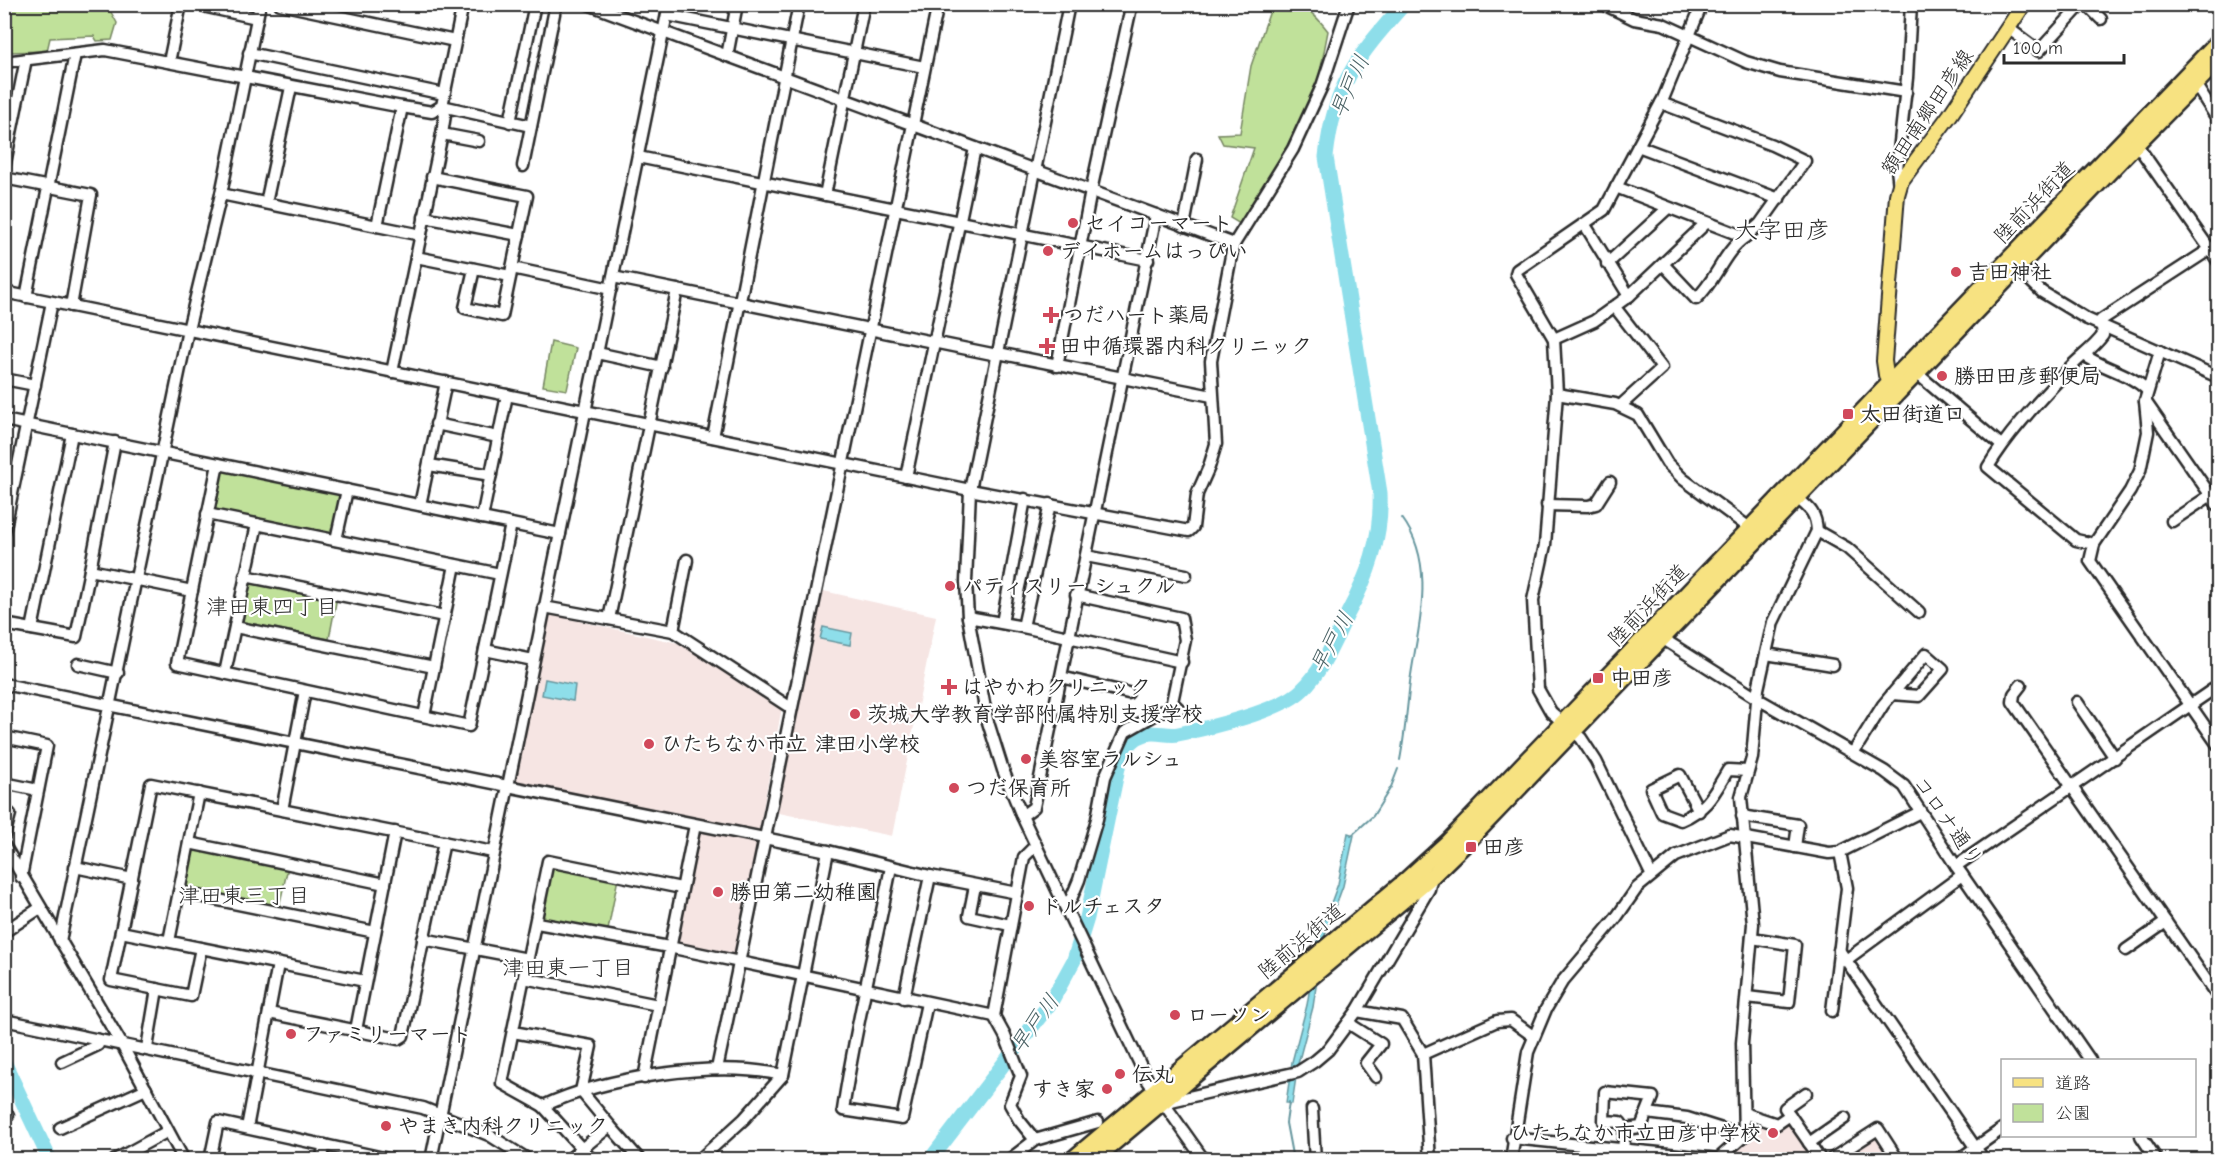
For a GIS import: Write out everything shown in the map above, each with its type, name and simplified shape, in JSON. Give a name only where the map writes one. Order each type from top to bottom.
[{"type":"highway","name":"陸前浜街道","points":[[1072,1160],[1157,1097],[1428,869],[1568,728],[2133,138],[2218,42]]},
{"type":"highway","name":"陸前浜街道","points":[[2133,138],[2218,61]]},
{"type":"highway","name":"陸前浜街道","points":[[1755,532],[1797,498],[1894,386]]},
{"type":"highway","name":"陸前浜街道","points":[[1095,1159],[1157,1097]]},
{"type":"main road","name":"額田南郷田彦線","points":[[1894,386],[1884,361],[1899,187],[2024,4]]},
{"type":"street","points":[[169,62],[181,4]]},
{"type":"street","points":[[60,941],[118,673],[188,330],[221,194],[260,4]]},
{"type":"street","points":[[280,4],[455,41]]},
{"type":"street","points":[[392,372],[445,115],[442,106],[463,4]]},
{"type":"street","points":[[510,122],[535,4]]},
{"type":"street","points":[[523,165],[556,4]]},
{"type":"street","points":[[727,56],[737,4]]},
{"type":"street","points":[[713,437],[800,4]]},
{"type":"street","points":[[825,195],[864,4]]},
{"type":"street","points":[[717,1070],[791,708],[844,464],[911,124],[938,4]]},
{"type":"street","points":[[1069,4],[970,490],[966,571],[968,617],[987,719],[1003,770],[1022,816],[1157,1097],[1204,1160]]},
{"type":"street","points":[[4,292],[970,490],[1190,531],[1193,527],[1197,494],[1216,444],[1211,361],[1234,244],[1293,149],[1322,86],[1349,4]]},
{"type":"street","points":[[1603,4],[1634,19],[1663,24],[1746,62],[1789,74],[1905,92]]},
{"type":"street","points":[[1651,874],[1596,761],[1581,738],[1545,704],[1536,677],[1533,600],[1545,545],[1549,468],[1557,422],[1557,394],[1554,339],[1530,300],[1517,270],[1604,210],[1661,103],[1702,4]]},
{"type":"street","points":[[1899,187],[1897,169],[1911,4]]},
{"type":"street","points":[[2008,28],[2039,51],[2084,4],[2101,19]]},
{"type":"street","points":[[591,5],[1234,244]]},
{"type":"street","points":[[207,7],[257,18]]},
{"type":"street","points":[[431,1160],[506,787],[668,10],[732,29],[924,67]]},
{"type":"street","points":[[1058,366],[1091,191],[1130,12]]},
{"type":"street","points":[[4,62],[105,50],[402,108],[432,112],[442,106],[531,126]]},
{"type":"street","points":[[249,53],[444,94]]},
{"type":"street","points":[[26,297],[75,54]]},
{"type":"street","points":[[4,168],[26,59]]},
{"type":"street","points":[[2195,84],[2218,120]]},
{"type":"street","points":[[266,203],[291,87]]},
{"type":"street","points":[[1661,103],[1772,145],[1805,161],[1760,224],[1733,245],[1708,288],[1696,299],[1663,264]]},
{"type":"street","points":[[377,226],[402,108]]},
{"type":"street","points":[[441,134],[479,141]]},
{"type":"street","points":[[2133,138],[2214,246],[2218,261]]},
{"type":"street","points":[[1638,146],[1779,199]]},
{"type":"street","points":[[906,477],[975,148]]},
{"type":"street","points":[[638,157],[1148,260]]},
{"type":"street","points":[[1184,226],[1197,159]]},
{"type":"street","points":[[432,177],[527,196],[502,316],[465,308],[474,268]]},
{"type":"street","points":[[4,178],[91,195],[71,306]]},
{"type":"street","points":[[1616,187],[1745,237]]},
{"type":"street","points":[[221,194],[421,235]]},
{"type":"street","points":[[1607,264],[1668,208]]},
{"type":"street","points":[[1022,816],[1034,807],[1124,380],[1156,215]]},
{"type":"street","points":[[424,218],[519,236]]},
{"type":"street","points":[[1554,339],[1594,321],[1629,296],[1706,223]]},
{"type":"street","points":[[1585,225],[1607,264],[1629,296]]},
{"type":"street","points":[[2094,544],[2076,540],[1988,467],[2001,445],[2068,369],[2098,342],[2104,328],[2101,320],[2214,246]]},
{"type":"street","points":[[416,257],[611,289]]},
{"type":"street","points":[[2012,264],[2042,292],[2104,328],[2218,377]]},
{"type":"street","points":[[613,278],[1212,396]]},
{"type":"street","points":[[609,619],[678,290]]},
{"type":"street","points":[[4,532],[52,302]]},
{"type":"street","points":[[1614,306],[1662,368],[1620,406]]},
{"type":"street","points":[[2160,351],[2146,396],[2148,432],[2140,471],[2130,491],[2094,544],[2090,561],[2218,745]]},
{"type":"street","points":[[597,353],[662,367]]},
{"type":"street","points":[[2084,355],[2096,363],[2139,382],[2218,506]]},
{"type":"street","points":[[1911,369],[2001,445]]},
{"type":"street","points":[[4,379],[35,386]]},
{"type":"street","points":[[420,505],[446,382]]},
{"type":"street","points":[[1557,394],[1593,398],[1620,406],[1638,415],[1667,463],[1683,479],[1755,532]]},
{"type":"street","points":[[482,518],[507,395]]},
{"type":"street","points":[[4,420],[560,534]]},
{"type":"street","points":[[436,424],[498,437]]},
{"type":"street","points":[[32,629],[72,434]]},
{"type":"street","points":[[4,624],[76,637],[115,442]]},
{"type":"street","points":[[218,464],[177,663],[469,726],[511,524]]},
{"type":"street","points":[[429,465],[491,476]]},
{"type":"street","points":[[1547,505],[1588,507],[1596,504],[1610,482]]},
{"type":"street","points":[[336,540],[347,490]]},
{"type":"street","points":[[2172,521],[2211,495]]},
{"type":"street","points":[[1512,1138],[1606,1154],[1623,1150],[1718,1159],[1744,1136],[1741,1070],[1752,938],[1752,902],[1741,797],[1748,771],[1758,699],[1773,622],[1817,531],[1816,516],[1797,498]]},
{"type":"street","points":[[1002,623],[1025,499]]},
{"type":"street","points":[[1023,627],[1050,504]]},
{"type":"street","points":[[207,514],[500,574]]},
{"type":"street","points":[[225,673],[256,524]]},
{"type":"street","points":[[1817,531],[1847,548],[1919,612]]},
{"type":"street","points":[[1086,556],[1186,575]]},
{"type":"street","points":[[673,631],[687,560]]},
{"type":"street","points":[[424,716],[455,565]]},
{"type":"street","points":[[90,570],[192,591]]},
{"type":"street","points":[[246,576],[444,616]]},
{"type":"street","points":[[1066,909],[1079,880],[1097,819],[1105,777],[1114,752],[1125,732],[1160,712],[1179,709],[1172,702],[1185,640],[1181,618],[1077,595]]},
{"type":"street","points":[[544,607],[673,631],[791,708]]},
{"type":"street","points":[[968,617],[1182,662]]},
{"type":"street","points":[[234,627],[434,668]]},
{"type":"street","name":"コロナ通り","points":[[1657,635],[1758,699],[1853,753],[1904,786],[2089,1059]]},
{"type":"street","points":[[485,650],[533,660]]},
{"type":"street","points":[[1766,654],[1833,664]]},
{"type":"street","points":[[1853,753],[1893,694],[1926,654],[1943,669],[1919,696],[1893,694]]},
{"type":"street","points":[[78,664],[118,673]]},
{"type":"street","points":[[1061,677],[1128,693]]},
{"type":"street","points":[[4,684],[765,838],[975,886],[1017,893]]},
{"type":"street","points":[[2021,685],[2014,693],[2013,702],[2218,997]]},
{"type":"street","points":[[1846,960],[1959,870],[2218,686]]},
{"type":"street","points":[[282,810],[305,691]]},
{"type":"street","points":[[2077,702],[2115,758]]},
{"type":"street","points":[[4,737],[47,747],[21,877]]},
{"type":"street","points":[[1699,811],[1680,775],[1651,789],[1662,813],[1681,820],[1699,811],[1707,805],[1728,770],[1748,771]]},
{"type":"street","points":[[4,783],[38,790]]},
{"type":"street","points":[[201,948],[191,996],[111,980],[151,783],[493,852]]},
{"type":"street","points":[[169,941],[199,793]]},
{"type":"street","points":[[1511,1160],[1512,1138],[1533,1036],[1546,1009],[1562,982],[1616,918],[1637,888],[1651,874],[1676,856],[1730,835],[1795,847],[1840,852],[1920,812]]},
{"type":"street","points":[[4,813],[9,814],[4,836]]},
{"type":"street","points":[[1742,816],[1798,825],[1795,847]]},
{"type":"street","points":[[644,1078],[695,825]]},
{"type":"street","points":[[356,1030],[395,832]]},
{"type":"street","points":[[269,1012],[398,1038],[403,1036],[444,842]]},
{"type":"street","points":[[189,843],[385,884]]},
{"type":"street","points":[[4,845],[121,1043],[184,1160]]},
{"type":"street","points":[[1035,1140],[1018,1120],[1010,1104],[1021,1076],[1005,1036],[994,1016],[1024,857],[1036,845]]},
{"type":"street","points":[[699,1160],[744,1119],[783,1076],[828,851]]},
{"type":"street","points":[[1832,1011],[1847,888],[1840,852]]},
{"type":"street","points":[[592,1160],[543,1106],[502,1083],[537,923],[548,861],[681,888]]},
{"type":"street","points":[[75,867],[132,879]]},
{"type":"street","points":[[891,867],[867,989],[851,1053],[843,1110],[902,1119],[927,1003]]},
{"type":"street","points":[[1157,1097],[1298,1072],[1328,1050],[1357,1011],[1429,889],[1428,869]]},
{"type":"street","points":[[904,998],[930,876]]},
{"type":"street","points":[[975,886],[969,916],[1010,925]]},
{"type":"street","points":[[178,892],[375,932]]},
{"type":"street","points":[[4,932],[40,908]]},
{"type":"street","points":[[2126,950],[2166,922]]},
{"type":"street","points":[[537,923],[669,947],[994,1016]]},
{"type":"street","points":[[121,932],[365,981]]},
{"type":"street","points":[[1747,998],[1789,1002],[1795,945],[1752,938]]},
{"type":"street","points":[[423,939],[528,959]]},
{"type":"street","points":[[1839,950],[1984,1160]]},
{"type":"street","points":[[247,1128],[279,964]]},
{"type":"street","points":[[524,978],[658,1005]]},
{"type":"street","points":[[147,1048],[157,989]]},
{"type":"street","points":[[1357,1011],[1402,1019],[1423,1054],[1430,1160]]},
{"type":"street","points":[[4,1020],[399,1101],[441,1114],[489,1135],[529,1160]]},
{"type":"street","points":[[1423,1054],[1497,1021],[1511,1020],[1533,1036]]},
{"type":"street","points":[[1348,1023],[1381,1044],[1366,1063],[1376,1077]]},
{"type":"street","points":[[513,1032],[591,1046],[581,1091]]},
{"type":"street","points":[[62,1062],[98,1045],[99,1040]]},
{"type":"street","points":[[543,1106],[581,1091],[644,1078],[717,1070],[764,1071],[783,1076]]},
{"type":"street","points":[[60,1128],[146,1089]]},
{"type":"street","points":[[581,1091],[640,1160]]},
{"type":"street","points":[[1623,1150],[1625,1129],[1620,1122],[1604,1121],[1605,1092],[1653,1097],[1641,1128],[1625,1129]]},
{"type":"street","points":[[1806,1093],[1785,1108],[1821,1160]]},
{"type":"street","points":[[1312,1109],[1315,1160]]},
{"type":"street","points":[[1647,1113],[1687,1119],[1744,1136]]},
{"type":"street","points":[[1744,1113],[1777,1124],[1790,1115]]},
{"type":"street","points":[[1809,1143],[1845,1118]]},
{"type":"street","points":[[223,1160],[211,1156],[218,1122],[393,1160]]},
{"type":"street","points":[[1009,1160],[1035,1140],[1098,1122]]},
{"type":"street","points":[[568,1160],[610,1126]]},
{"type":"street","points":[[1830,1160],[1878,1129],[1899,1160]]},
{"type":"street","points":[[1958,1160],[2001,1130]]},
{"type":"street","points":[[115,1160],[168,1131]]},
{"type":"street","points":[[2142,1137],[2157,1160]]},
{"type":"street","points":[[321,1160],[325,1145]]},
{"type":"shaded area","name":"茨城大学教育学部附属特別支援学校","points":[[819,590],[936,616],[892,836],[774,812]]},
{"type":"shaded area","name":"ひたちなか市立 津田小学校","points":[[547,614],[678,643],[782,707],[759,831],[516,782]]},
{"type":"shaded area","name":"勝田第二幼稚園","points":[[698,828],[762,840],[738,958],[675,944]]},
{"type":"shaded area","name":"ひたちなか市立田彦中学校","points":[[1749,1117],[1791,1121],[1817,1160],[1721,1160]]},
{"type":"shaded area","points":[[1877,1132],[1895,1160],[1835,1160]]},
{"type":"green space","points":[[5,4],[107,5],[117,23],[112,40],[97,41],[94,36],[50,38],[47,51],[7,52]]},
{"type":"green space","points":[[1272,5],[1304,9],[1315,16],[1328,31],[1318,83],[1287,146],[1240,224],[1230,218],[1254,148],[1223,144],[1218,134],[1240,133],[1251,66]]},
{"type":"green space","points":[[551,342],[576,348],[567,390],[543,386]]},
{"type":"green space","points":[[219,470],[342,493],[334,535],[210,510]]},
{"type":"green space","points":[[247,579],[337,597],[329,639],[239,621]]},
{"type":"green space","points":[[194,847],[288,867],[279,907],[185,888]]},
{"type":"green space","points":[[550,865],[618,878],[608,930],[541,918]]},
{"type":"water","points":[[823,627],[852,633],[850,645],[820,639]]},
{"type":"water","points":[[545,679],[575,685],[573,701],[542,695]]},
{"type":"water","points":[[1348,833],[1354,835],[1343,886],[1323,940],[1313,1007],[1298,1064],[1292,1104],[1286,1103],[1292,1062],[1307,1005],[1318,938],[1338,884]]},
{"type":"waterway","name":"早戸川","points":[[930,1160],[1051,1002],[1074,960],[1087,918],[1120,758],[1125,750],[1142,735],[1174,734],[1208,728],[1262,712],[1292,698],[1302,690],[1322,664],[1361,586],[1376,542],[1380,493],[1326,157],[1335,110],[1350,73],[1373,40],[1404,4]]},
{"type":"waterway","points":[[1400,760],[1422,598],[1419,556],[1413,537],[1402,518]]},
{"type":"waterway","points":[[1351,836],[1373,816],[1391,787],[1398,769]]},
{"type":"waterway","points":[[4,1062],[50,1160]]},
{"type":"waterway","points":[[1289,1102],[1286,1123],[1293,1160]]},
{"type":"place","name":"セイコーマート","points":[[1073,223]]},
{"type":"place","name":"デイホームはっぴい","points":[[1048,251]]},
{"type":"place","name":"吉田神社","points":[[1956,272]]},
{"type":"place","name":"つだハート薬局","points":[[1051,315]]},
{"type":"place","name":"田中循環器内科クリニック","points":[[1047,346]]},
{"type":"place","name":"勝田田彦郵便局","points":[[1942,376]]},
{"type":"place","name":"太田街道口","points":[[1848,414]]},
{"type":"place","name":"パティスリー シュクル","points":[[950,586]]},
{"type":"place","name":"中田彦","points":[[1598,678]]},
{"type":"place","name":"はやかわクリニック","points":[[949,687]]},
{"type":"place","name":"茨城大学教育学部附属特別支援学校","points":[[855,714]]},
{"type":"place","name":"ひたちなか市立 津田小学校","points":[[649,744]]},
{"type":"place","name":"美容室ラルシュ","points":[[1026,759]]},
{"type":"place","name":"つだ保育所","points":[[954,788]]},
{"type":"place","name":"田彦","points":[[1471,847]]},
{"type":"place","name":"勝田第二幼稚園","points":[[718,892]]},
{"type":"place","name":"ドルチェスタ","points":[[1029,906]]},
{"type":"place","name":"ローソン","points":[[1175,1015]]},
{"type":"place","name":"ファミリーマート","points":[[291,1034]]},
{"type":"place","name":"伝丸","points":[[1120,1074]]},
{"type":"place","name":"すき家","points":[[1107,1089]]},
{"type":"place","name":"やまき内科クリニック","points":[[386,1126]]},
{"type":"place","name":"ひたちなか市立田彦中学校","points":[[1773,1133]]},
{"type":"district","name":"大字田彦","points":[[1782,230]]},
{"type":"district","name":"津田東四丁目","points":[[272,606]]},
{"type":"district","name":"津田東三丁目","points":[[244,895]]},
{"type":"district","name":"津田東一丁目","points":[[568,967]]}]
